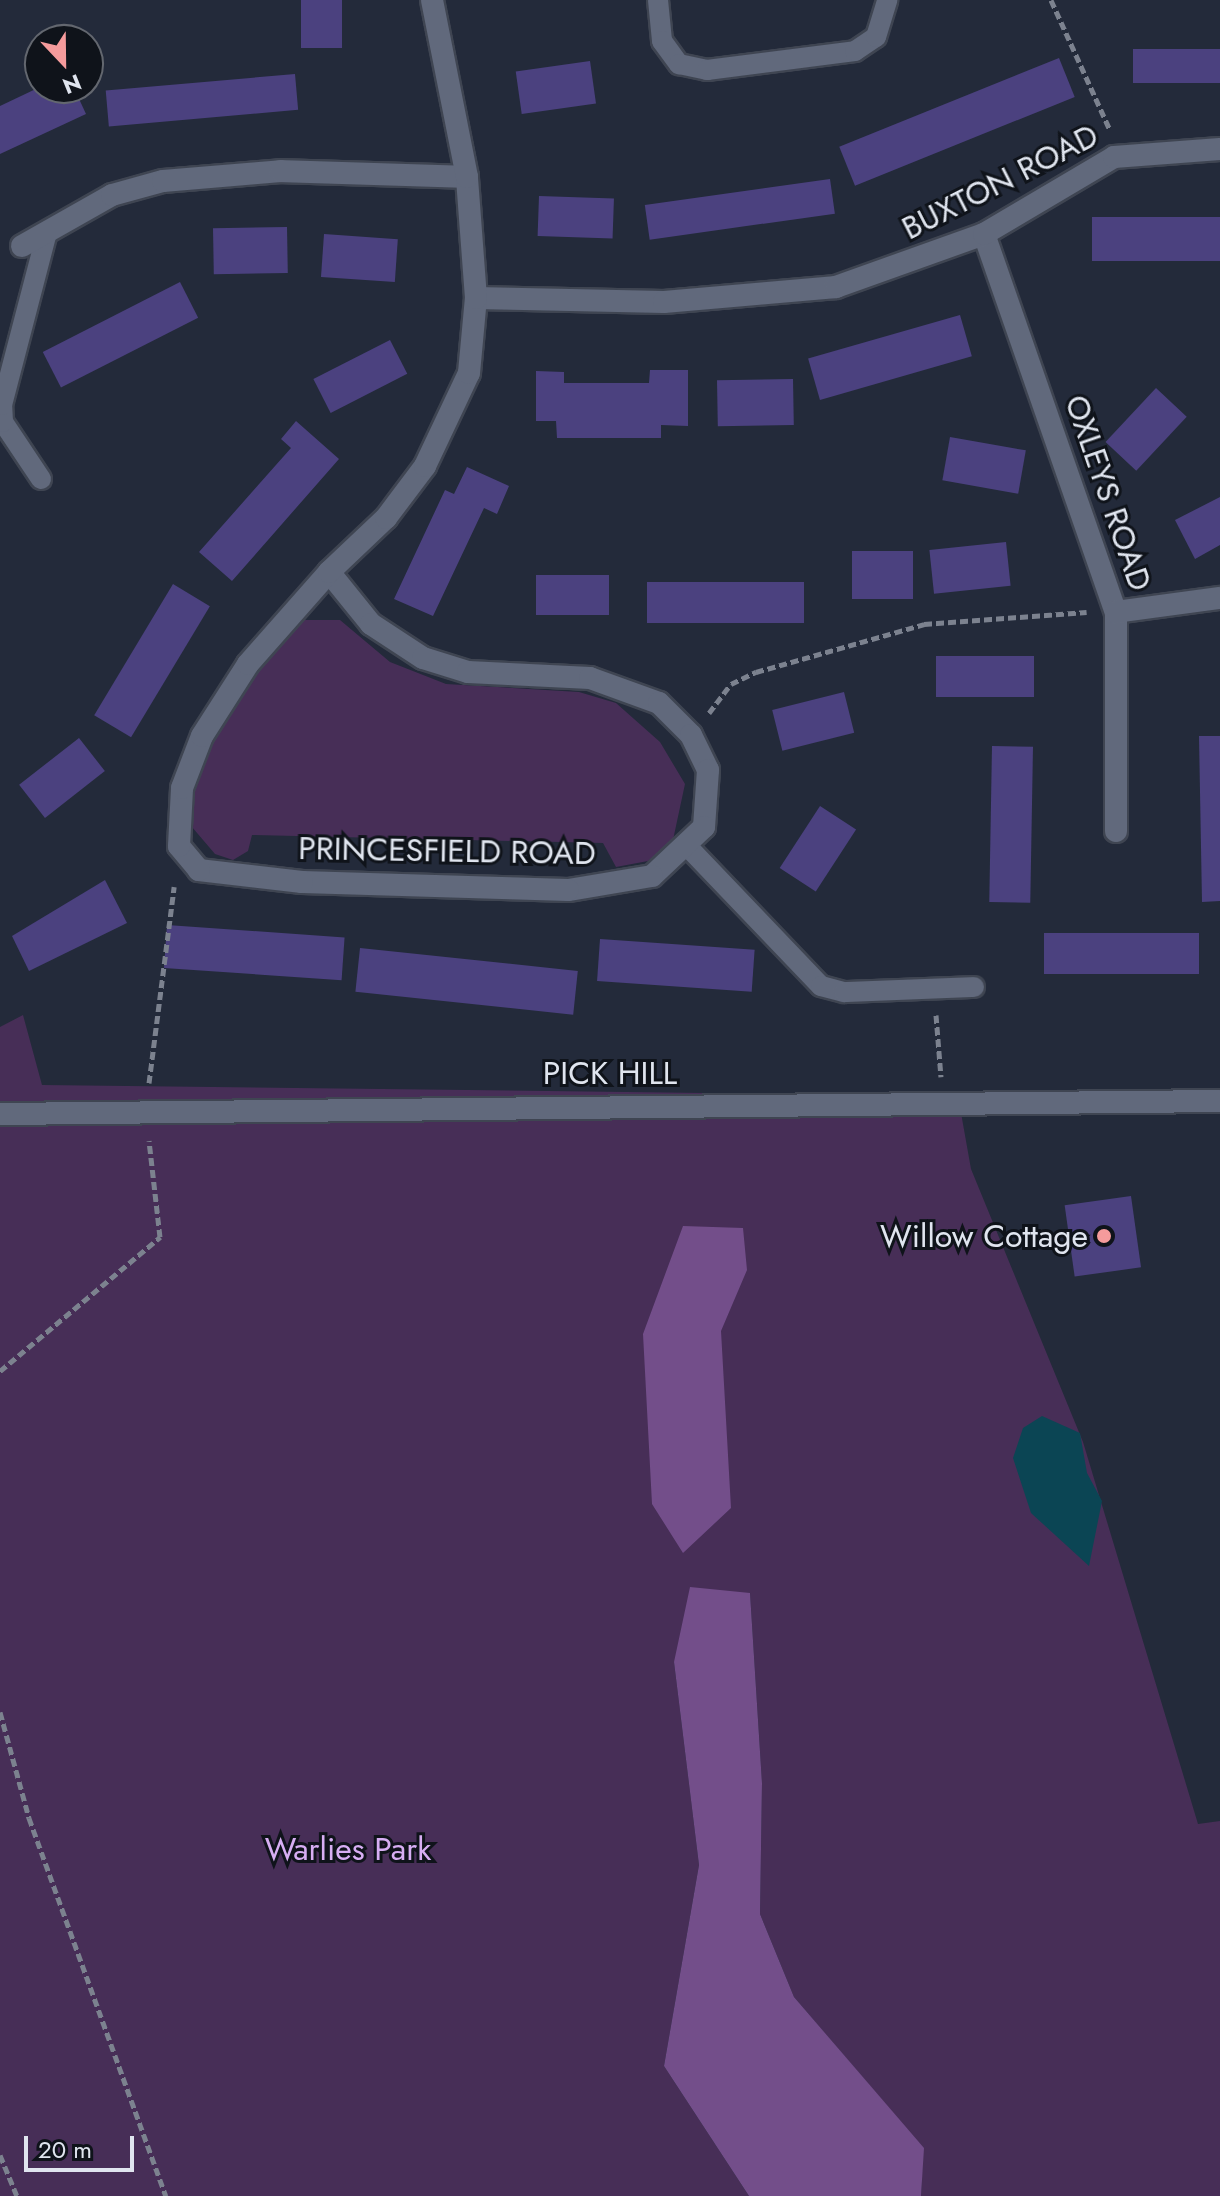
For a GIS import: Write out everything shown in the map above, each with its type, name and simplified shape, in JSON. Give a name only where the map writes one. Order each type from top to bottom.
[{"type":"street","points":[[179,846],[182,788],[202,736],[248,664],[329,572],[386,518],[431,454],[469,373],[476,298],[467,177],[432,0]]},
{"type":"street","name":"BUXTON ROAD","points":[[476,298],[747,300],[836,287],[984,234],[1114,157],[1220,149]]},
{"type":"street","points":[[22,246],[112,195],[163,181],[281,171],[467,177]]},
{"type":"street","name":"OXLEYS ROAD","points":[[984,234],[1116,612],[1116,831]]},
{"type":"street","name":"PRINCESFIELD ROAD","points":[[179,846],[199,870],[302,882],[568,890],[652,876],[689,848],[704,827],[710,795],[691,735],[659,703],[625,688],[590,678],[468,672],[423,658],[371,624],[329,572]]},
{"type":"street","points":[[1116,612],[1220,598]]},
{"type":"street","name":"PICK HILL","points":[[0,1114],[1220,1101]]},
{"type":"lane","points":[[658,0],[662,41],[679,64],[707,70],[855,51],[876,37],[887,0]]},
{"type":"lane","points":[[41,479],[3,422],[2,405],[47,232]]},
{"type":"lane","points":[[689,848],[821,986],[974,987]]},
{"type":"path","points":[[1051,0],[1109,125],[1114,157]]},
{"type":"path","points":[[691,735],[731,684],[756,672],[924,624],[1116,612]]},
{"type":"path","points":[[0,1371],[160,1237],[146,1111],[179,846]]},
{"type":"path","points":[[934,988],[943,1106]]},
{"type":"path","points":[[0,1712],[29,1818],[166,2196]]},
{"type":"path","points":[[0,2155],[17,2196]]},
{"type":"green space","points":[[302,620],[340,620],[390,662],[446,684],[579,692],[616,703],[660,742],[685,784],[673,840],[648,861],[616,867],[603,843],[252,835],[248,851],[233,860],[215,854],[186,820],[188,789],[209,741],[256,671]]},
{"type":"green space","name":"Warlies Park","points":[[23,1015],[42,1085],[958,1096],[971,1169],[1083,1442],[1198,1824],[1220,1821],[1220,2196],[921,2196],[923,2148],[794,1997],[760,1914],[762,1783],[750,1593],[674,1662],[699,1865],[664,2066],[749,2196],[0,2196],[0,1027]]},
{"type":"shaded area","points":[[683,1226],[743,1228],[747,1270],[721,1331],[731,1508],[683,1553],[652,1504],[643,1334]]},
{"type":"shaded area","points":[[690,1587],[750,1593],[762,1783],[760,1914],[794,1997],[924,2148],[921,2196],[749,2196],[664,2066],[699,1865],[674,1662]]},
{"type":"water","points":[[1042,1416],[1080,1433],[1087,1473],[1102,1501],[1089,1566],[1031,1513],[1013,1458],[1023,1428]]},
{"type":"building","points":[[301,0],[342,0],[342,48],[301,48]]},
{"type":"building","points":[[1133,49],[1220,49],[1220,83],[1133,83]]},
{"type":"building","points":[[1059,58],[1075,97],[855,186],[839,147]]},
{"type":"building","points":[[590,61],[596,104],[522,114],[516,71]]},
{"type":"building","points":[[295,74],[298,110],[109,126],[106,91]]},
{"type":"building","points":[[24,95],[24,104],[81,104],[86,114],[0,154],[0,106]]},
{"type":"building","points":[[830,179],[835,214],[650,240],[645,205]]},
{"type":"building","points":[[539,196],[614,199],[613,239],[538,236]]},
{"type":"building","points":[[1092,217],[1220,217],[1220,261],[1092,261]]},
{"type":"building","points":[[287,227],[288,273],[214,274],[213,228]]},
{"type":"building","points":[[324,234],[398,239],[395,282],[321,277]]},
{"type":"building","points":[[180,282],[198,318],[61,388],[43,352]]},
{"type":"building","points":[[960,315],[972,356],[820,400],[808,359]]},
{"type":"building","points":[[390,340],[407,374],[331,413],[313,379]]},
{"type":"building","points":[[650,370],[688,370],[688,426],[661,425],[661,438],[557,438],[556,421],[536,421],[536,371],[564,372],[564,383],[649,383]]},
{"type":"building","points":[[793,379],[794,425],[718,426],[717,380]]},
{"type":"building","points":[[1156,388],[1187,417],[1136,471],[1106,442]]},
{"type":"building","points":[[296,421],[339,459],[232,581],[199,552],[291,448],[281,439]]},
{"type":"building","points":[[950,437],[1026,450],[1018,494],[942,480]]},
{"type":"building","points":[[467,467],[509,486],[497,514],[484,508],[433,616],[394,599],[445,490],[454,494]]},
{"type":"building","points":[[1220,497],[1220,545],[1195,559],[1175,520]]},
{"type":"building","points":[[1006,542],[1011,586],[934,594],[929,550]]},
{"type":"building","points":[[852,551],[913,551],[913,599],[852,599]]},
{"type":"building","points":[[536,575],[609,575],[609,615],[536,615]]},
{"type":"building","points":[[647,582],[804,582],[804,623],[647,623]]},
{"type":"building","points":[[173,584],[210,606],[131,737],[94,715]]},
{"type":"building","points":[[936,656],[1034,656],[1034,697],[936,697]]},
{"type":"building","points":[[844,692],[854,733],[782,751],[772,710]]},
{"type":"building","points":[[1199,736],[1220,736],[1220,901],[1202,902]]},
{"type":"building","points":[[79,738],[105,771],[45,818],[19,785]]},
{"type":"building","points":[[992,746],[1033,747],[1030,903],[989,902]]},
{"type":"building","points":[[820,806],[856,829],[816,891],[780,868]]},
{"type":"building","points":[[105,880],[127,923],[29,971],[12,936]]},
{"type":"building","points":[[167,925],[345,937],[342,980],[164,968]]},
{"type":"building","points":[[1044,933],[1199,933],[1199,974],[1044,974]]},
{"type":"building","points":[[600,939],[755,950],[752,992],[597,981]]},
{"type":"building","points":[[360,948],[578,971],[573,1015],[355,992]]},
{"type":"building","name":"Willow Cottage","points":[[1131,1196],[1141,1267],[1075,1277],[1065,1205]]},
{"type":"place","name":"Willow Cottage","points":[[1104,1236]]}]
